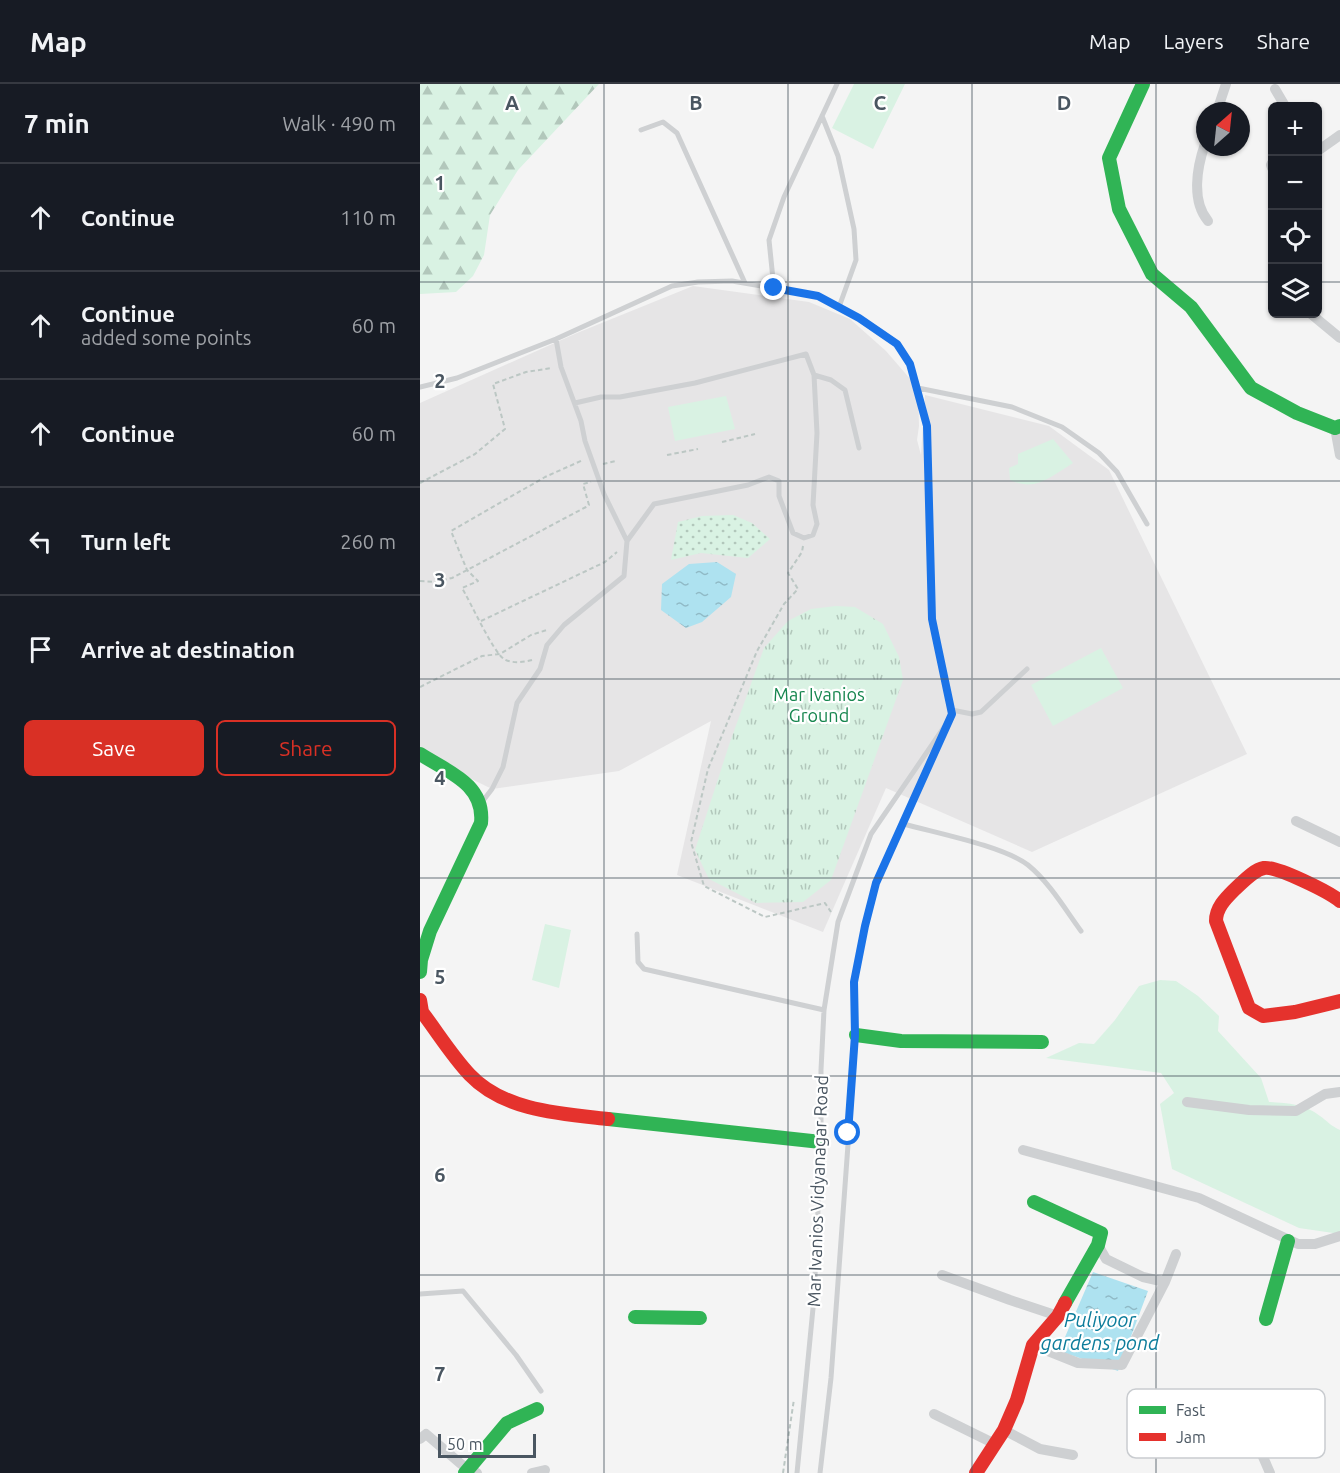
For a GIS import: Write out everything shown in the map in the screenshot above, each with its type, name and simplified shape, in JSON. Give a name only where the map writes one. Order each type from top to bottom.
[{"type":"street","points":[[1143,84],[1109,158],[1119,209],[1152,274],[1191,307],[1251,388],[1297,413],[1337,427],[1340,455]]},
{"type":"street","points":[[1220,102],[1226,84]]},
{"type":"street","points":[[1275,89],[1283,102]]},
{"type":"street","points":[[1322,148],[1340,135]]},
{"type":"street","points":[[1201,156],[1197,186],[1202,214],[1208,221]]},
{"type":"street","points":[[1316,318],[1340,339]]},
{"type":"street","points":[[420,754],[472,788],[478,795],[483,813],[481,823],[430,931],[421,960],[420,972]]},
{"type":"street","points":[[1296,821],[1340,842]]},
{"type":"street","points":[[1340,901],[1330,893],[1275,869],[1264,868],[1255,872],[1232,892],[1220,907],[1216,921],[1232,958],[1249,1008],[1263,1016],[1340,1001]]},
{"type":"street","points":[[420,1000],[422,1012],[471,1076],[506,1101],[571,1114],[821,1142]]},
{"type":"street","points":[[855,1035],[901,1041],[1042,1042]]},
{"type":"street","points":[[1187,1102],[1249,1110],[1296,1111],[1325,1094],[1340,1092]]},
{"type":"street","points":[[1023,1150],[1199,1198],[1298,1245],[1315,1244],[1340,1236]]},
{"type":"street","points":[[976,1473],[1004,1430],[1017,1400],[1032,1345],[1058,1316],[1098,1245],[1101,1233],[1034,1202]]},
{"type":"street","points":[[1266,1319],[1288,1240]]},
{"type":"street","points":[[1098,1245],[1106,1259],[1143,1277],[1165,1282]]},
{"type":"street","points":[[1032,1345],[1078,1363],[1122,1365],[1165,1282],[1176,1254]]},
{"type":"street","points":[[942,1275],[1058,1316]]},
{"type":"street","points":[[635,1317],[700,1318]]},
{"type":"street","points":[[420,1439],[426,1434],[470,1471],[507,1423],[537,1409]]},
{"type":"street","points":[[934,1414],[995,1444]]},
{"type":"street","points":[[1004,1430],[1040,1449],[1073,1455]]},
{"type":"street","points":[[1263,1458],[1270,1473]]},
{"type":"street","points":[[532,1473],[545,1470]]},
{"type":"lane","points":[[774,288],[769,240],[784,197],[837,84]]},
{"type":"lane","points":[[822,116],[838,156],[854,229],[856,260],[839,307]]},
{"type":"lane","points":[[640,130],[663,122],[677,133],[745,283]]},
{"type":"lane","points":[[420,387],[457,378],[556,339],[672,286],[698,282],[732,281],[818,296],[859,318],[897,344],[910,364],[918,388],[927,426],[932,619],[952,712],[972,714],[981,712],[1027,669]]},
{"type":"lane","points":[[481,803],[492,789],[503,767],[516,703],[540,669],[547,645],[564,625],[624,576],[626,543],[594,466],[575,403],[561,367],[556,339]]},
{"type":"lane","points":[[575,403],[695,383],[806,354],[814,375],[817,433],[813,505],[817,524],[813,535],[804,538],[793,533],[779,496],[779,481],[769,477],[748,485],[654,504],[626,543]]},
{"type":"lane","points":[[814,375],[831,380],[845,390],[859,447]]},
{"type":"lane","points":[[918,388],[1012,406],[1062,427],[1099,453],[1117,472],[1147,524]]},
{"type":"lane","name":"Mar Ivanios Vidyanagar Road","points":[[820,1473],[831,1378],[855,1035],[854,982],[876,883],[952,712]]},
{"type":"lane","name":"Mar Ivanios Vidyanagar Road","points":[[797,1473],[814,1298],[824,1010],[838,922],[871,834],[952,712]]},
{"type":"lane","points":[[904,824],[1013,856],[1028,865],[1049,887],[1081,930]]},
{"type":"lane","points":[[637,934],[638,962],[644,969],[824,1010]]},
{"type":"lane","points":[[420,1294],[463,1291],[516,1355],[541,1391]]},
{"type":"path","points":[[420,483],[476,454],[505,429],[493,384],[526,372],[561,367]]},
{"type":"path","points":[[722,442],[755,434]]},
{"type":"path","points":[[667,455],[698,448]]},
{"type":"path","points":[[544,656],[529,661],[515,662],[503,658],[500,654],[462,588],[478,581],[467,570],[451,531],[545,477],[591,457]]},
{"type":"path","points":[[594,466],[616,461]]},
{"type":"path","points":[[420,581],[435,582],[452,578],[590,505],[583,484],[599,480]]},
{"type":"path","points":[[804,538],[802,552],[788,573],[798,589],[784,604],[757,651],[708,769],[691,842],[704,886],[765,917],[825,903],[838,922]]},
{"type":"path","points":[[481,621],[605,562],[626,543]]},
{"type":"path","points":[[420,687],[482,656],[500,654],[531,634],[564,625]]},
{"type":"path","points":[[783,1473],[794,1397]]},
{"type":"shaded area","points":[[693,286],[809,302],[850,319],[886,351],[918,388],[917,440],[921,455],[925,395],[1049,426],[1109,470],[1247,754],[1032,852],[886,788],[823,932],[677,875],[711,721],[619,771],[492,789],[447,767],[420,747],[420,403],[577,333]]},
{"type":"green space","points":[[420,84],[599,84],[518,170],[490,215],[484,255],[473,276],[456,292],[420,294]]},
{"type":"green space","points":[[854,84],[905,84],[873,149],[832,128]]},
{"type":"green space","points":[[726,396],[735,429],[675,441],[668,407]]},
{"type":"green space","points":[[1053,439],[1073,463],[1050,478],[1035,484],[1010,480],[1009,468],[1018,464],[1018,454]]},
{"type":"green space","points":[[733,515],[752,523],[770,539],[748,558],[701,553],[671,560],[678,522],[702,516]]},
{"type":"green space","name":"Mar Ivanios Ground","points":[[836,606],[855,607],[883,624],[899,657],[903,680],[831,880],[803,902],[756,903],[709,879],[695,850],[764,648],[788,621],[811,609]]},
{"type":"green space","points":[[1101,648],[1123,688],[1053,726],[1031,685]]},
{"type":"green space","points":[[545,924],[571,930],[559,988],[532,980]]},
{"type":"green space","points":[[1160,980],[1176,981],[1198,996],[1219,1016],[1218,1031],[1261,1078],[1269,1102],[1308,1109],[1340,1130],[1340,1234],[1299,1228],[1172,1169],[1160,1104],[1174,1093],[1161,1073],[1046,1058],[1079,1043],[1094,1044],[1115,1020],[1139,986]]},
{"type":"water","points":[[717,562],[736,574],[731,597],[702,622],[686,628],[661,610],[662,584],[689,564]]},
{"type":"water","name":"Puliyoor gardens pond","points":[[1093,1272],[1148,1291],[1118,1371],[1059,1351]]},
{"type":"traffic: fast","points":[[1143,84],[1109,158],[1119,209],[1152,274],[1191,307],[1251,388],[1297,413],[1335,428],[1340,426]]},
{"type":"traffic: fast","points":[[420,754],[453,773],[471,789],[481,810],[481,823],[430,931],[421,960],[420,972]]},
{"type":"traffic: fast","points":[[856,1035],[901,1041],[1042,1042]]},
{"type":"traffic: fast","points":[[608,1119],[821,1142]]},
{"type":"traffic: fast","points":[[1034,1202],[1101,1233],[1098,1245],[1065,1303]]},
{"type":"traffic: fast","points":[[1266,1319],[1288,1241]]},
{"type":"traffic: fast","points":[[635,1317],[700,1318]]},
{"type":"traffic: fast","points":[[465,1473],[507,1423],[537,1409]]},
{"type":"traffic: jam","points":[[1340,901],[1291,875],[1264,868],[1244,880],[1227,897],[1216,916],[1249,1008],[1263,1016],[1295,1012],[1340,1001]]},
{"type":"traffic: jam","points":[[420,1000],[422,1012],[445,1044],[470,1075],[484,1087],[499,1096],[535,1109],[608,1119]]},
{"type":"traffic: jam","points":[[976,1473],[1004,1430],[1017,1400],[1033,1345],[1058,1316],[1065,1303]]},
{"type":"route","points":[[774,288],[818,296],[859,318],[897,344],[910,364],[927,426],[932,619],[952,714],[876,883],[865,926],[854,982],[855,1035],[848,1133]]}]
